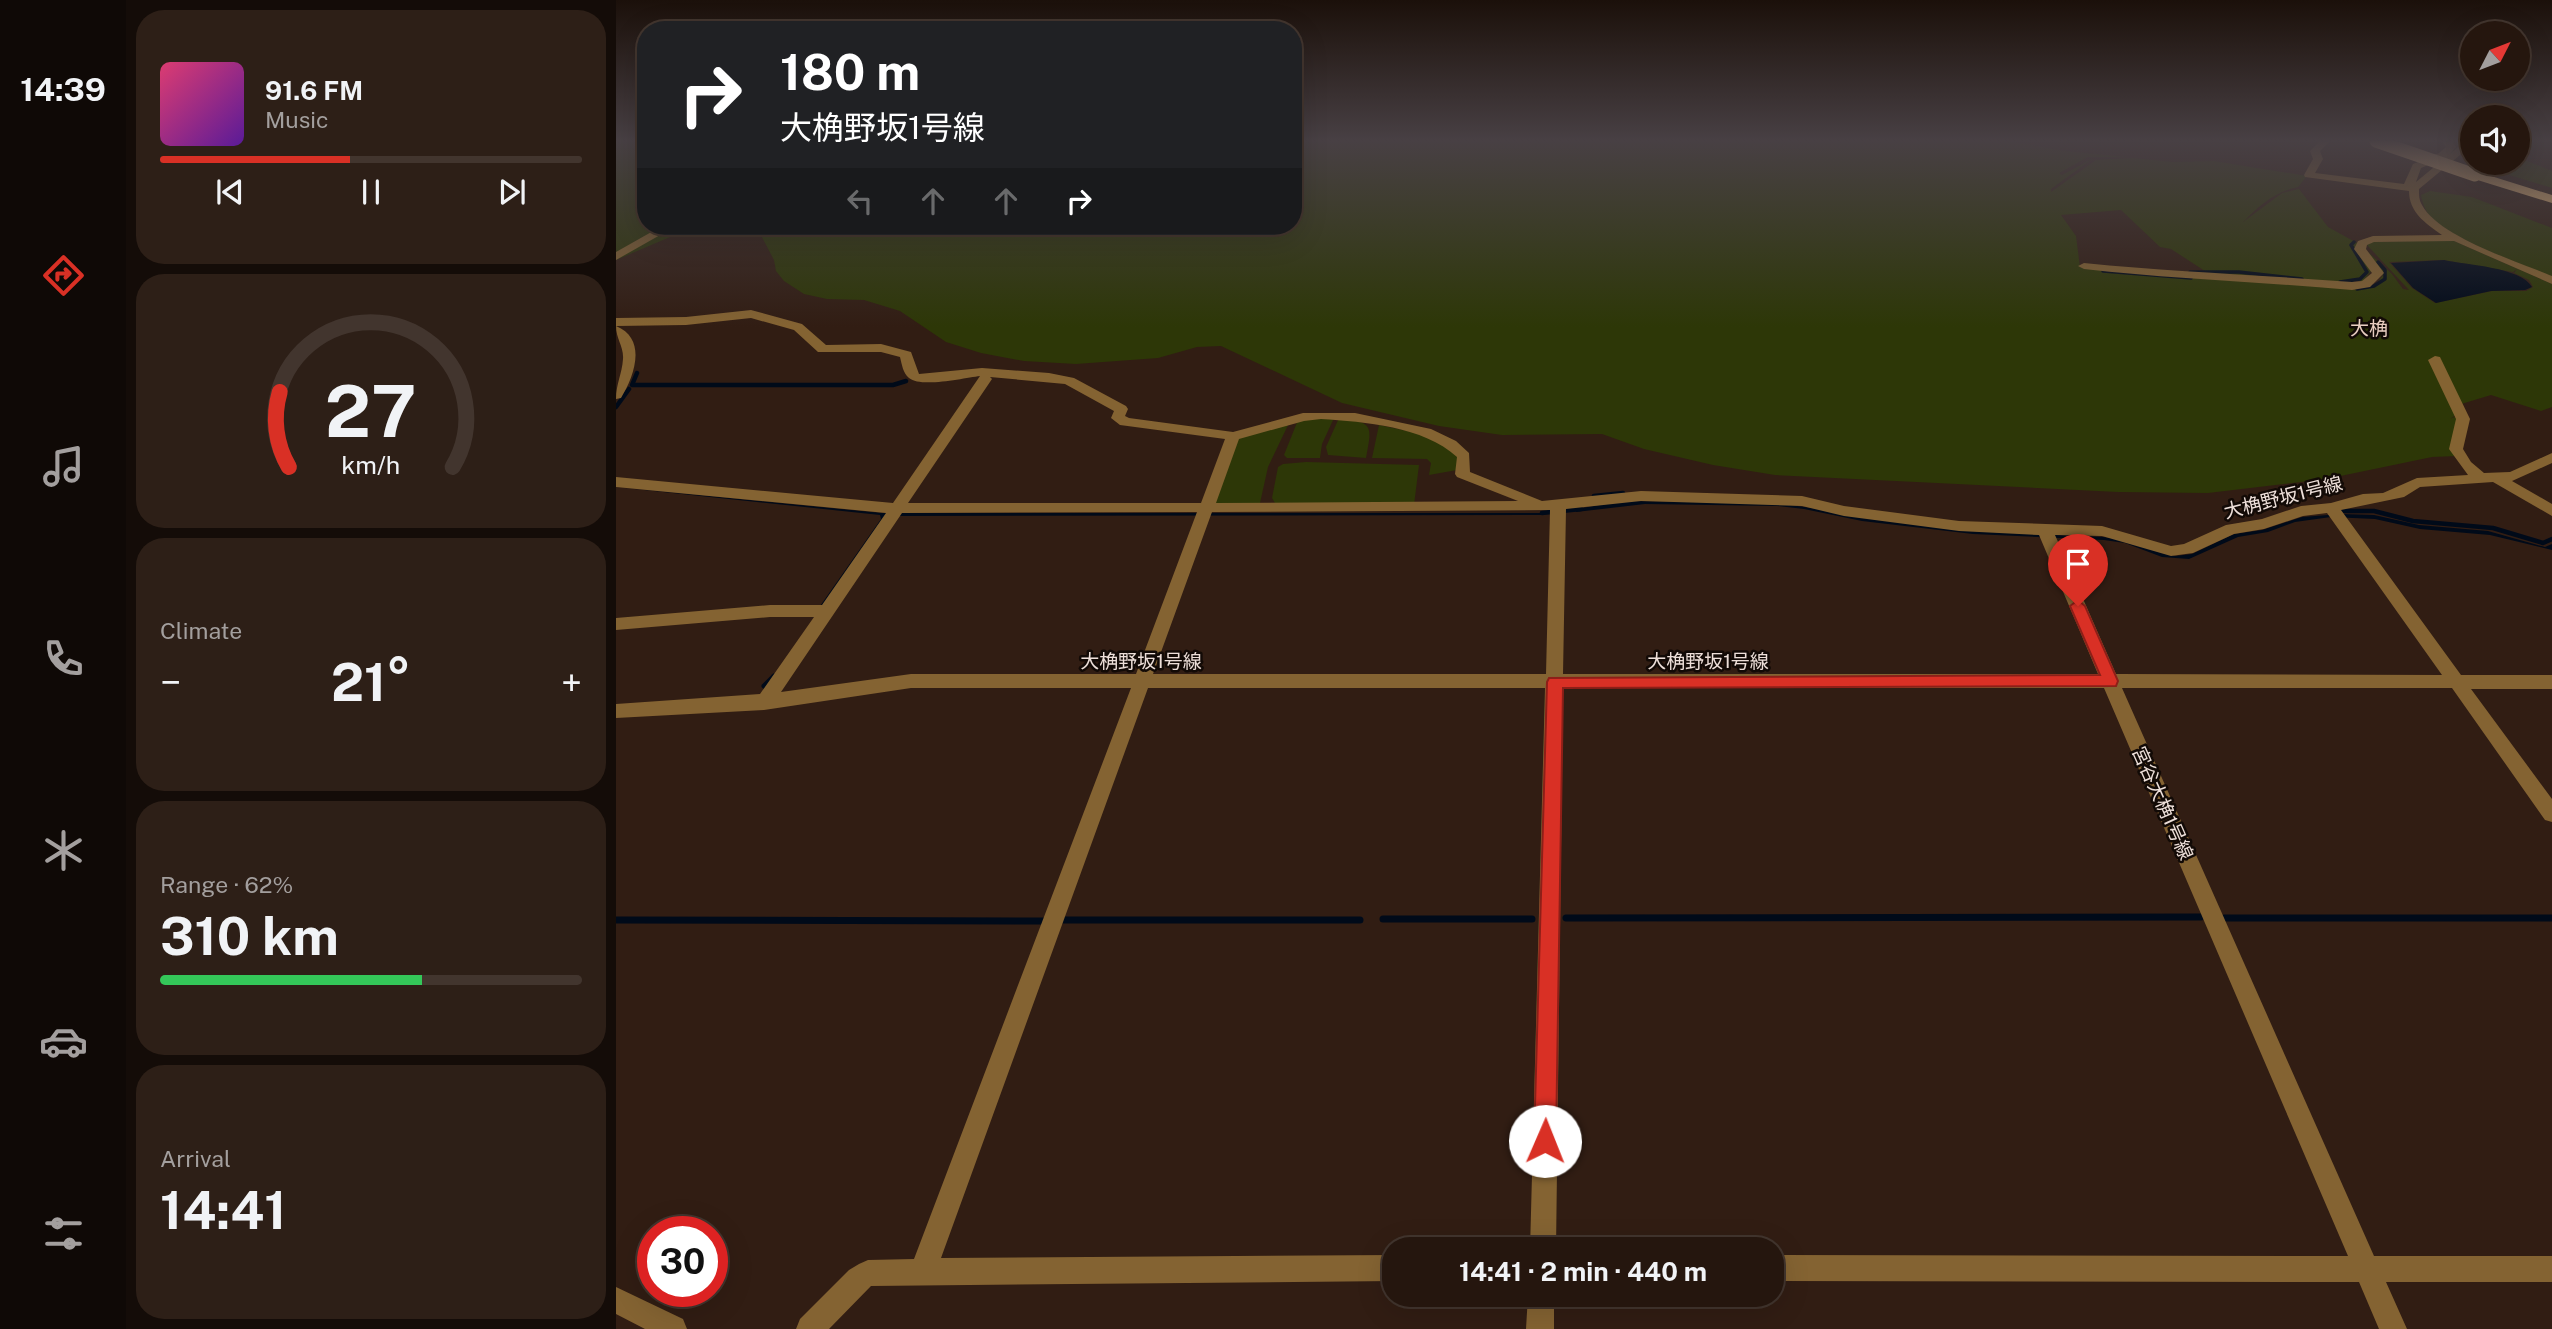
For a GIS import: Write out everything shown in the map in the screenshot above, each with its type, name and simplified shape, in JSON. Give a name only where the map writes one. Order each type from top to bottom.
[{"type":"street","points":[[2414,203],[2418,211],[2436,228],[2552,280]]},
{"type":"street","points":[[616,257],[654,235]]},
{"type":"street","points":[[2084,266],[2165,275],[2239,275],[2352,286],[2367,284],[2378,273],[2360,249],[2362,243],[2373,239],[2455,238]]},
{"type":"street","points":[[616,322],[697,320],[742,313],[762,315],[798,327],[822,349],[881,348],[906,355],[915,377],[925,379],[989,372],[997,375],[1049,377],[1069,381],[1121,409],[1119,421],[1233,436],[1303,417],[1355,417],[1426,432],[1451,443],[1464,456],[1462,474],[1551,505],[1555,682],[1543,1237]]},
{"type":"street","points":[[616,330],[630,347],[631,360],[627,375],[616,394]]},
{"type":"street","points":[[2435,360],[2462,428],[2456,449],[2466,465],[2552,511]]},
{"type":"street","points":[[764,703],[985,379]]},
{"type":"street","points":[[923,1271],[1233,436]]},
{"type":"street","name":"大桷野坂1号線","points":[[616,482],[899,508],[1474,507],[1551,505],[1641,495],[1776,499],[1959,526],[2115,533],[2171,551],[2187,549],[2231,529],[2264,524],[2301,511],[2391,496],[2417,483],[2513,476],[2552,457]]},
{"type":"street","points":[[1474,507],[1477,480]]},
{"type":"street","points":[[2331,508],[2552,814]]},
{"type":"street","points":[[2045,530],[2110,681],[2552,682]]},
{"type":"street","points":[[616,624],[770,611],[825,611]]},
{"type":"street","name":"大桷野坂1号線","points":[[616,710],[692,709],[764,703],[911,681],[2110,681]]},
{"type":"street","name":"宮谷大桷1号線","points":[[2110,681],[2393,1329]]},
{"type":"street","points":[[810,1329],[858,1279],[868,1273],[1382,1268]]},
{"type":"street","points":[[1784,1268],[2552,1269]]},
{"type":"street","points":[[616,1300],[673,1329]]},
{"type":"street","points":[[1540,1329],[1541,1307]]},
{"type":"green space","points":[[616,203],[637,203],[637,235],[675,235],[616,260]]},
{"type":"green space","points":[[1302,203],[2264,203],[2243,222],[2269,203],[2310,203],[2328,227],[2357,243],[2356,247],[2372,270],[2363,281],[2314,281],[2208,273],[2171,249],[2160,247],[2121,210],[2061,215],[2076,236],[2080,267],[2189,277],[2371,286],[2383,275],[2367,251],[2392,274],[2403,289],[2409,290],[2367,245],[2371,242],[2452,240],[2552,284],[2552,407],[2541,411],[2491,395],[2458,405],[2459,413],[2450,419],[2459,415],[2457,456],[2432,457],[2326,479],[2208,493],[2118,492],[1775,475],[1713,465],[1644,449],[1602,434],[1502,435],[1439,426],[1342,403],[1221,346],[1197,347],[1158,358],[1076,364],[1024,361],[981,353],[946,342],[900,311],[864,300],[827,299],[804,294],[784,281],[776,271],[774,260],[761,235],[1302,235]],"holes":[[[2443,260],[2513,272],[2517,269],[2514,273],[2529,280],[2533,287],[2526,291],[2492,291],[2435,303],[2412,288],[2389,262]]]},
{"type":"green space","points":[[2423,203],[2488,203],[2552,228],[2552,277],[2469,242],[2439,224],[2428,213]]},
{"type":"green space","points":[[1334,418],[1322,444],[1320,458],[1287,458],[1284,455],[1298,420]]},
{"type":"green space","points":[[1339,418],[1365,424],[1368,428],[1366,458],[1328,455],[1326,447]]},
{"type":"green space","points":[[1290,421],[1268,467],[1260,503],[1214,505],[1237,437]]},
{"type":"green space","points":[[1379,425],[1421,434],[1457,452],[1457,470],[1429,475],[1431,463],[1427,459],[1372,458]]},
{"type":"green space","points":[[1306,462],[1419,465],[1414,505],[1275,503],[1272,498],[1278,467]]},
{"type":"water","points":[[2444,260],[2505,271],[2526,280],[2532,287],[2525,290],[2491,291],[2436,303],[2413,288],[2391,263]]},
{"type":"water","points":[[616,487],[882,513],[1547,513],[895,516],[822,608],[818,609],[881,519],[880,515]]},
{"type":"water","points":[[1626,501],[1776,503],[1974,531],[2126,540],[2175,556],[2192,554],[2234,534],[2262,530],[2302,517],[2341,514],[2374,515],[2419,525],[2488,531],[2545,547],[2552,544],[2552,550],[2490,535],[2420,529],[2375,519],[2331,517],[2295,522],[2268,532],[2238,537],[2189,559],[2162,557],[2125,543],[2104,540],[1973,534],[1862,521],[1777,506],[1645,504],[1576,512],[1575,509]]},
{"type":"waterway","points":[[2340,282],[2360,279],[2367,272],[2351,245],[2354,242]]},
{"type":"waterway","points":[[2357,289],[2374,286],[2385,279],[2385,270],[2378,262]]},
{"type":"waterway","points":[[2103,271],[2191,278]]},
{"type":"waterway","points":[[2190,272],[2239,272],[2302,279]]},
{"type":"waterway","points":[[637,373],[632,385],[893,385],[906,381]]},
{"type":"waterway","points":[[616,407],[629,389]]},
{"type":"waterway","points":[[1594,496],[1623,493]]},
{"type":"waterway","points":[[1542,513],[1581,509]]},
{"type":"waterway","points":[[2341,511],[2374,511],[2413,521],[2493,528],[2543,543],[2552,539]]},
{"type":"waterway","points":[[764,686],[774,676]]},
{"type":"waterway","points":[[1566,918],[2201,917]]},
{"type":"waterway","points":[[2224,918],[2552,918]]},
{"type":"waterway","points":[[1383,919],[1532,919]]},
{"type":"waterway","points":[[616,920],[1043,921]]},
{"type":"waterway","points":[[1060,920],[1360,920]]},
{"type":"district","name":"大桷","points":[[2369,328]]},
{"type":"route","points":[[1545,1141],[1555,682],[2110,681],[2078,606]]}]
